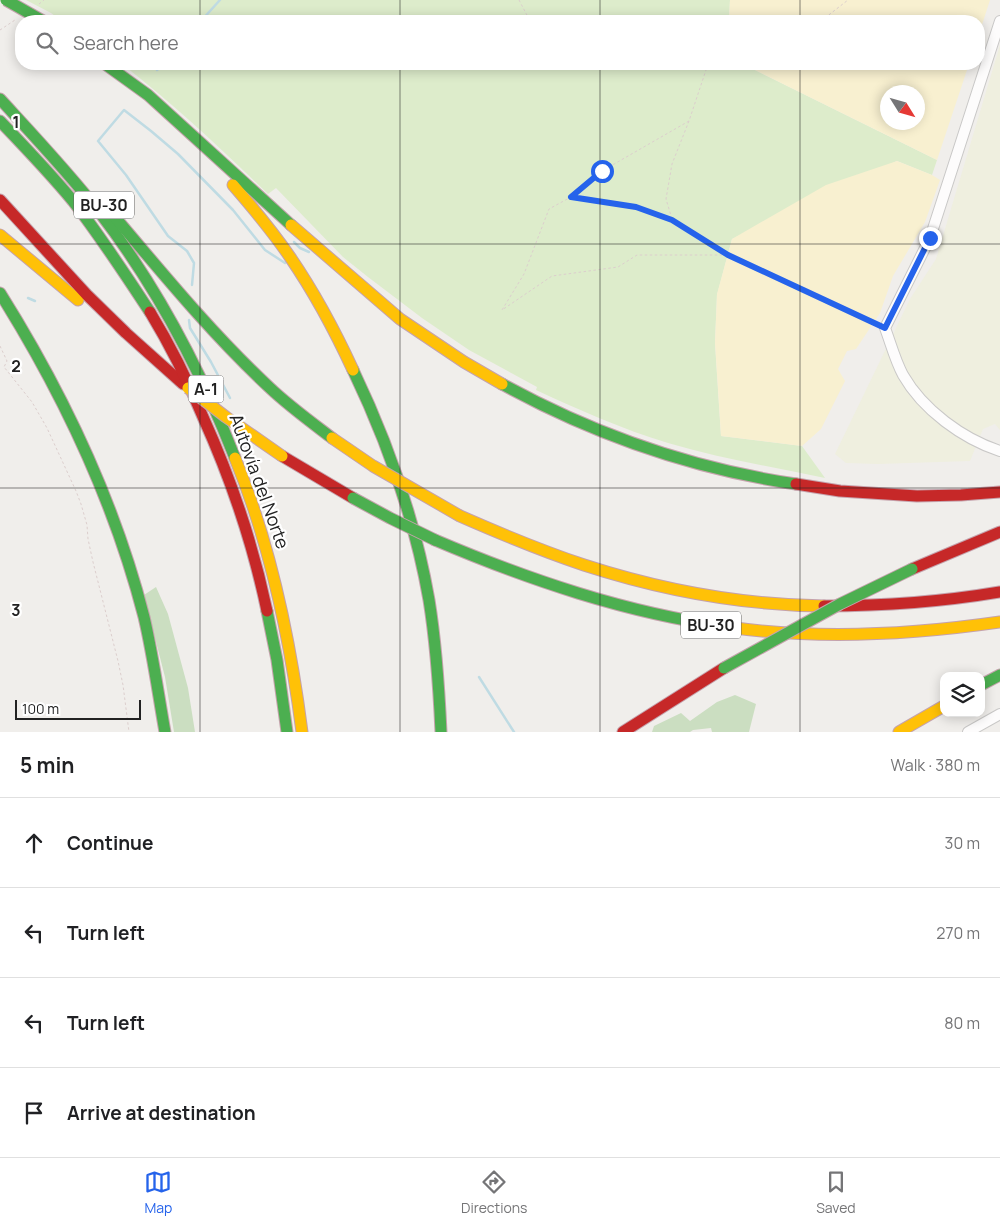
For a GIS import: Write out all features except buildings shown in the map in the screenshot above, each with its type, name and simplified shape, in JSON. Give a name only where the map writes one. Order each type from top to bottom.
[{"type":"highway","points":[[6,0],[32,15]]},
{"type":"highway","points":[[113,70],[148,95],[170,114],[301,234],[400,319],[464,362],[530,400],[592,427],[655,451],[767,480],[840,491],[917,496],[1000,492]]},
{"type":"highway","points":[[121,76],[194,143],[233,185],[265,224],[297,268],[350,363],[370,404],[391,458],[420,558],[435,642],[441,732]]},
{"type":"highway","name":"BU-30","points":[[0,98],[51,144],[186,300],[250,370],[287,403],[332,438],[373,466],[460,516],[504,536],[602,571],[661,586],[741,600],[852,606],[928,602],[1000,592]]},
{"type":"highway","name":"Autovía del Norte","points":[[0,98],[104,218],[152,289],[196,369],[228,438],[244,479],[270,562],[281,604],[302,732]]},
{"type":"highway","name":"Autovía del Norte","points":[[0,121],[74,203],[126,274],[178,363],[201,410],[230,480],[243,518],[266,600],[280,670],[287,732]]},
{"type":"highway","name":"BU-30","points":[[0,200],[80,289],[117,325],[188,388],[282,456],[390,518],[435,540],[512,572],[577,594],[632,609],[697,623],[762,631],[842,636],[928,631],[1000,622]]},
{"type":"highway","points":[[0,235],[121,336],[188,388]]},
{"type":"highway","points":[[0,293],[45,367],[80,436],[118,530],[138,596],[155,669],[164,732]]},
{"type":"highway","points":[[623,732],[724,668],[818,615],[868,590],[1000,532]]},
{"type":"highway","points":[[985,683],[1000,675]]},
{"type":"highway","points":[[899,732],[940,708]]},
{"type":"street","points":[[985,70],[1000,21]]},
{"type":"street","points":[[985,70],[930,238],[885,328],[904,376],[914,392],[926,405],[948,424],[968,437],[1000,450]]},
{"type":"street","points":[[968,732],[1000,714]]},
{"type":"path","points":[[519,0],[527,15]]},
{"type":"path","points":[[829,15],[848,0]]},
{"type":"path","points":[[672,220],[666,199],[672,164],[706,70]]},
{"type":"path","points":[[689,121],[602,171],[571,197],[549,209],[524,274],[502,310],[552,276],[618,267],[637,255],[728,255]]},
{"type":"path","points":[[571,197],[636,207],[672,220],[728,255],[885,328]]},
{"type":"path","points":[[0,346],[6,361],[4,367],[32,402],[47,428],[81,504],[93,562],[118,661],[129,732]]},
{"type":"green space","points":[[26,0],[730,0],[729,15],[54,15]]},
{"type":"green space","points":[[1000,45],[1000,430],[995,424],[983,429],[970,461],[878,464],[846,463],[835,454],[910,299],[936,259]]},
{"type":"green space","points":[[130,70],[755,70],[937,160],[932,175],[897,161],[732,239],[717,295],[715,343],[721,436],[802,446],[825,478],[726,458],[668,443],[601,419],[536,390],[537,387],[469,350],[422,318],[368,277],[343,257],[276,188],[268,194],[179,111]]},
{"type":"green space","points":[[156,587],[168,614],[188,688],[195,732],[174,732],[165,677],[144,595]]},
{"type":"green space","points":[[735,695],[756,704],[749,732],[712,732],[711,728],[690,732],[652,732],[654,726],[681,713],[690,721],[717,702]]},
{"type":"sand","points":[[730,0],[990,0],[985,15],[729,15]]},
{"type":"sand","points":[[755,70],[967,70],[937,160]]},
{"type":"sand","points":[[897,161],[940,180],[925,222],[893,276],[880,313],[856,349],[847,351],[838,369],[845,381],[821,429],[802,446],[721,436],[715,343],[717,294],[732,239],[826,185]]},
{"type":"waterway","points":[[206,15],[220,0]]},
{"type":"waterway","points":[[192,285],[194,263],[187,251],[168,236],[126,175],[98,141],[124,110],[178,154],[233,210],[265,250],[285,263]]},
{"type":"waterway","points":[[294,242],[300,248],[309,252]]},
{"type":"waterway","points":[[28,298],[35,301]]},
{"type":"waterway","points":[[189,320],[190,328],[230,398]]},
{"type":"waterway","points":[[479,677],[514,732]]},
{"type":"traffic: fast","points":[[6,0],[32,15]]},
{"type":"traffic: fast","points":[[113,70],[148,95],[291,225]]},
{"type":"traffic: fast","points":[[0,99],[88,198],[121,241],[140,270],[159,300],[208,393],[235,458]]},
{"type":"traffic: fast","points":[[0,121],[73,201],[150,312]]},
{"type":"traffic: fast","points":[[114,216],[189,304],[249,368],[300,414],[332,438]]},
{"type":"traffic: fast","points":[[0,293],[66,409],[85,449],[118,531],[144,617],[165,732]]},
{"type":"traffic: fast","points":[[353,370],[389,454],[416,541],[429,600],[437,666],[441,732]]},
{"type":"traffic: fast","points":[[502,384],[572,419],[645,447],[720,469],[796,484]]},
{"type":"traffic: fast","points":[[353,498],[435,540]]},
{"type":"traffic: fast","points":[[435,540],[542,581],[615,604],[690,621],[728,627]]},
{"type":"traffic: fast","points":[[724,668],[840,604],[912,569]]},
{"type":"traffic: fast","points":[[267,611],[277,660],[287,732]]},
{"type":"traffic: fast","points":[[985,683],[1000,675]]},
{"type":"traffic: slow","points":[[233,185],[270,229],[299,270],[324,312],[353,370]]},
{"type":"traffic: slow","points":[[291,225],[400,319],[464,362],[502,384]]},
{"type":"traffic: slow","points":[[0,235],[78,300]]},
{"type":"traffic: slow","points":[[188,388],[282,456]]},
{"type":"traffic: slow","points":[[332,438],[373,466],[460,516]]},
{"type":"traffic: slow","points":[[235,458],[259,525],[278,593],[292,662],[302,732]]},
{"type":"traffic: slow","points":[[460,516],[568,560],[643,582],[672,589],[763,603],[824,606]]},
{"type":"traffic: slow","points":[[728,627],[796,634],[830,635],[898,633],[1000,622]]},
{"type":"traffic: slow","points":[[899,732],[940,708]]},
{"type":"traffic: jam","points":[[0,200],[87,295],[183,384]]},
{"type":"traffic: jam","points":[[150,312],[185,377],[223,464],[248,537],[267,611]]},
{"type":"traffic: jam","points":[[282,456],[353,498]]},
{"type":"traffic: jam","points":[[796,484],[840,491],[917,496],[1000,492]]},
{"type":"traffic: jam","points":[[912,569],[1000,532]]},
{"type":"traffic: jam","points":[[824,606],[912,603],[1000,592]]},
{"type":"traffic: jam","points":[[623,732],[724,668]]},
{"type":"route","points":[[602,171],[571,197],[636,207],[672,220],[728,255],[885,328],[930,238]]}]
